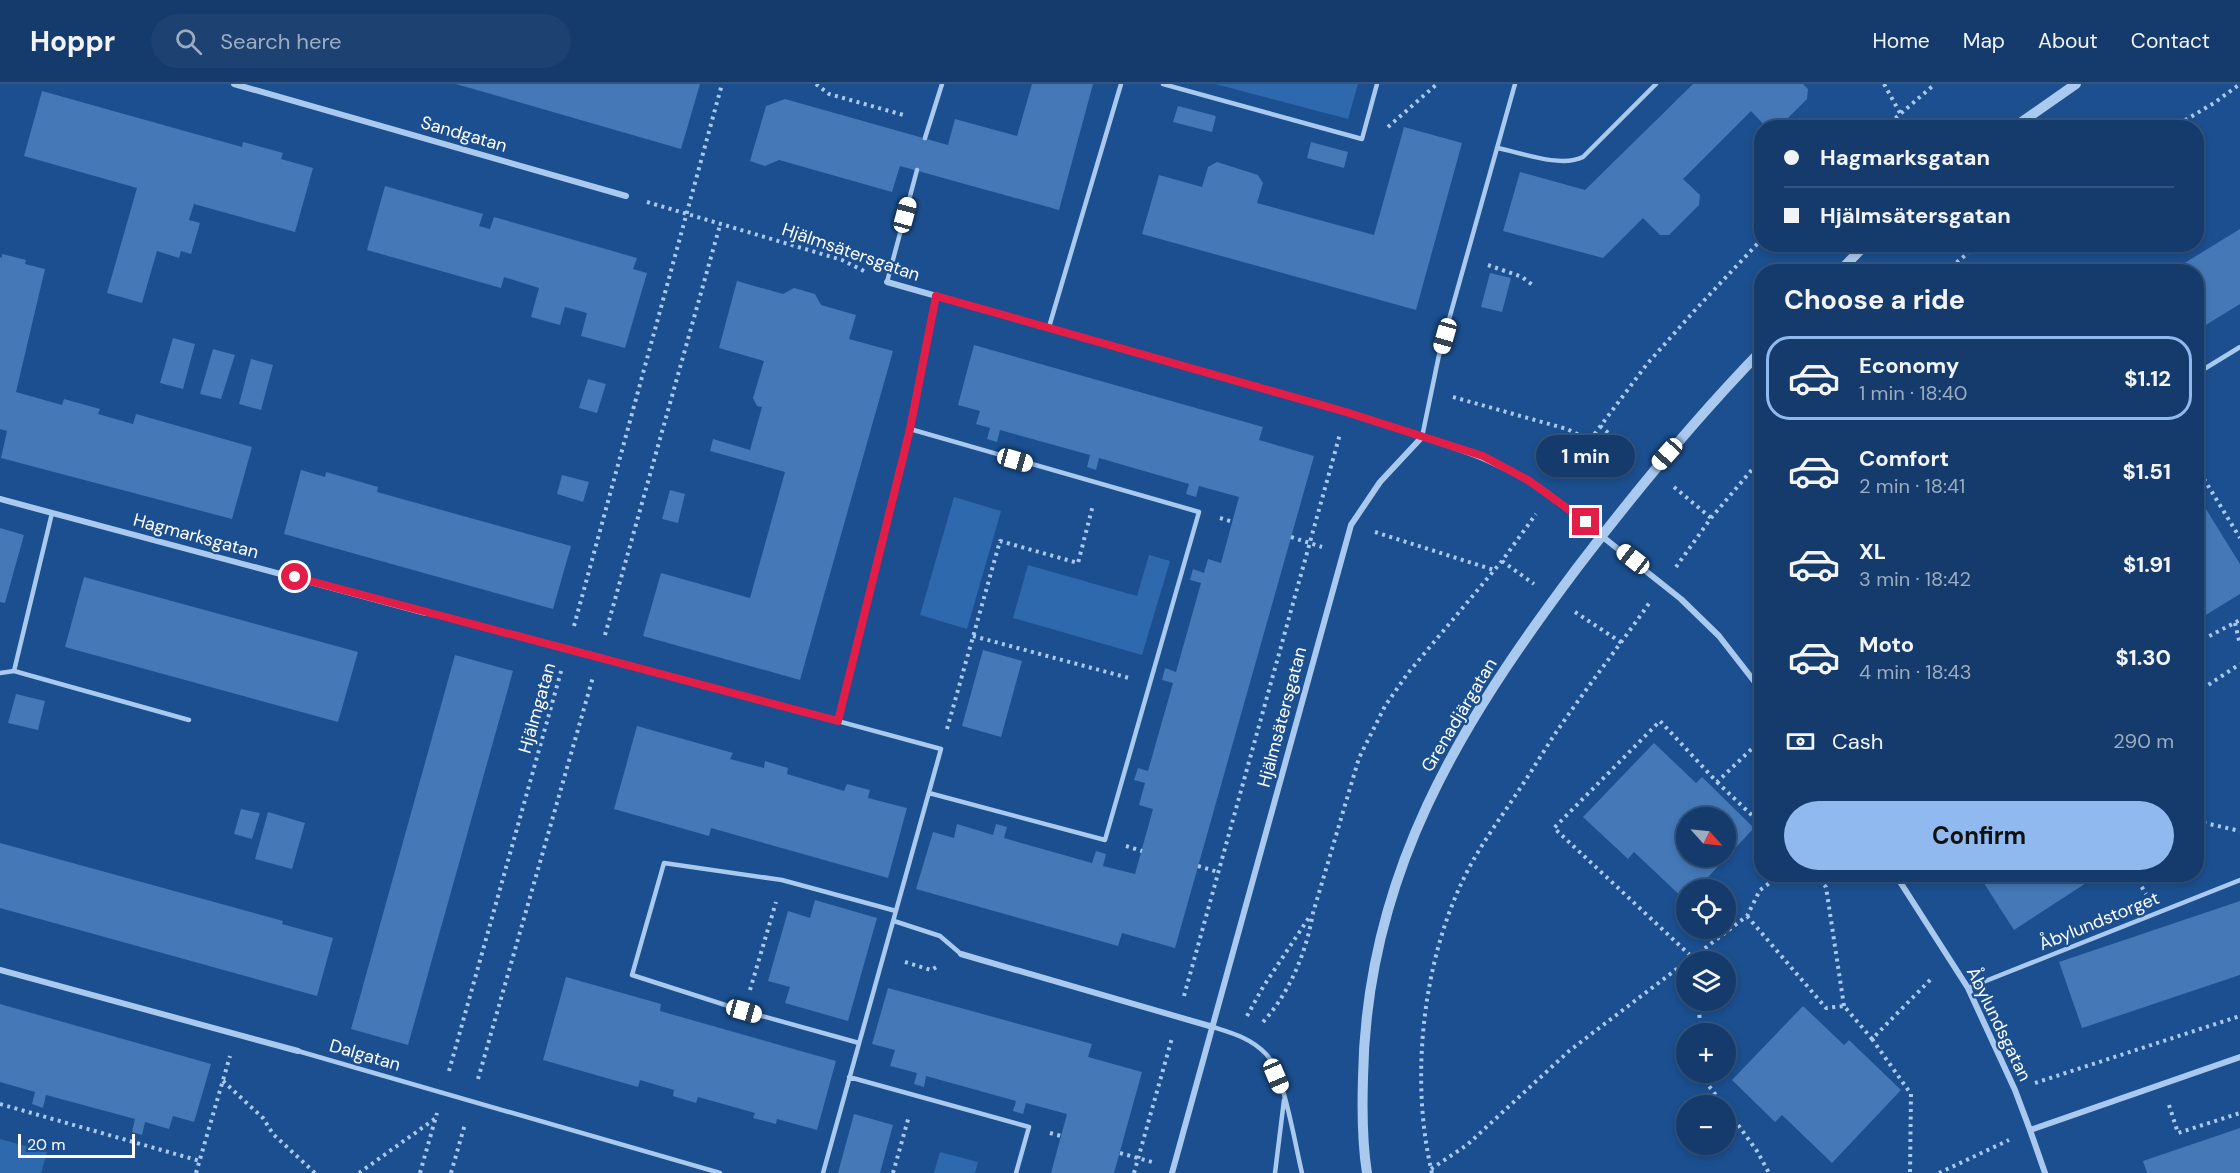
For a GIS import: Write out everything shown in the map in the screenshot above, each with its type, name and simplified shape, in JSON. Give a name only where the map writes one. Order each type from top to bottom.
[{"type":"street","name":"Sandgatan","points":[[234,84],[626,195]]},
{"type":"street","points":[[2024,120],[2076,84]]},
{"type":"street","points":[[1847,264],[1858,252]]},
{"type":"street","name":"Hjälmsätersgatan","points":[[887,282],[1346,412],[1483,456],[1528,480],[1602,535]]},
{"type":"street","name":"Grenadjärgatan","points":[[1367,1173],[1362,1110],[1363,1047],[1369,994],[1381,933],[1395,882],[1415,828],[1444,769],[1468,729],[1548,608],[1653,470],[1754,359]]},
{"type":"street","name":"Hjälmsätersgatan","points":[[1172,1173],[1351,525],[1380,482],[1422,437]]},
{"type":"street","name":"Hagmarksgatan","points":[[0,499],[426,613]]},
{"type":"street","points":[[1602,535],[1664,583],[1719,636],[1754,681]]},
{"type":"street","name":"Åbylundsgatan","points":[[1900,882],[1968,988],[2015,1090],[2045,1173]]},
{"type":"street","points":[[961,954],[1213,1028]]},
{"type":"street","name":"Dalgatan","points":[[0,970],[298,1052]]},
{"type":"street","points":[[2030,1130],[2240,1057]]},
{"type":"lane","points":[[926,138],[942,84]]},
{"type":"lane","points":[[1049,327],[1121,84]]},
{"type":"lane","points":[[1163,84],[1362,139],[1377,84]]},
{"type":"lane","points":[[1422,437],[1439,355],[1515,84]]},
{"type":"lane","points":[[1498,148],[1573,162],[1583,157],[1656,84]]},
{"type":"lane","points":[[887,282],[917,170]]},
{"type":"lane","points":[[838,721],[910,429],[936,296]]},
{"type":"lane","points":[[2204,369],[2240,347]]},
{"type":"lane","points":[[910,429],[1199,512],[1105,840],[929,793]]},
{"type":"lane","points":[[14,670],[52,513]]},
{"type":"lane","name":"Hagmarksgatan","points":[[426,613],[568,648],[941,749]]},
{"type":"lane","points":[[0,673],[14,670],[189,720]]},
{"type":"lane","points":[[823,1173],[941,749]]},
{"type":"lane","points":[[859,1043],[744,1011],[632,975],[664,863],[782,880],[896,911]]},
{"type":"lane","name":"Åbylundstorget","points":[[1968,988],[2240,880]]},
{"type":"lane","points":[[894,921],[940,936],[961,954]]},
{"type":"lane","points":[[1213,1028],[1241,1035],[1269,1058],[1284,1095],[1302,1173]]},
{"type":"lane","name":"Dalgatan","points":[[298,1052],[720,1173]]},
{"type":"lane","points":[[849,1077],[1029,1127],[1016,1173]]},
{"type":"lane","points":[[1275,1173],[1284,1095]]},
{"type":"path","name":"Hjälmgatan","points":[[420,1173],[568,648],[722,84]]},
{"type":"path","points":[[816,84],[829,94],[930,122]]},
{"type":"path","points":[[1362,139],[1393,125],[1437,84]]},
{"type":"path","points":[[1884,84],[1900,113]]},
{"type":"path","points":[[1893,120],[1935,84]]},
{"type":"path","points":[[2185,120],[2240,84]]},
{"type":"path","points":[[626,195],[686,215]]},
{"type":"path","name":"Hjälmsätersgatan","points":[[686,215],[842,260],[887,282]]},
{"type":"path","points":[[451,1173],[720,225]]},
{"type":"path","points":[[1241,1035],[1255,1029],[1264,1021],[1284,992],[1308,940],[1313,913],[1359,758],[1385,706],[1414,665],[1494,570],[1647,364],[1754,247]]},
{"type":"path","points":[[1955,264],[1969,252]]},
{"type":"path","points":[[1467,258],[1509,271],[1535,286]]},
{"type":"path","points":[[1431,391],[1567,429],[1589,440]]},
{"type":"path","points":[[1134,1173],[1346,412]]},
{"type":"path","points":[[1676,970],[1569,1051],[1467,1145],[1432,1171],[1423,1106],[1426,1004],[1446,920],[1463,879],[1558,730],[1711,518],[1754,467]]},
{"type":"path","points":[[2204,479],[2240,538]]},
{"type":"path","points":[[941,749],[1000,541],[1077,562],[1098,484]]},
{"type":"path","points":[[1351,525],[1494,570]]},
{"type":"path","points":[[1291,537],[1343,553]]},
{"type":"path","points":[[2204,639],[2238,622],[2240,645]]},
{"type":"path","points":[[973,636],[1150,684]]},
{"type":"path","points":[[2204,688],[2240,664]]},
{"type":"path","points":[[1684,951],[1554,828],[1660,721],[1717,783],[1754,817]]},
{"type":"path","points":[[1717,783],[1754,747]]},
{"type":"path","points":[[2204,823],[2240,831]]},
{"type":"path","points":[[1198,866],[1218,872]]},
{"type":"path","points":[[744,1011],[782,880]]},
{"type":"path","points":[[1702,951],[1747,916],[1760,890],[1771,882]]},
{"type":"path","points":[[1821,882],[1826,887],[1844,1006],[1872,1039],[1911,1094],[1910,1173]]},
{"type":"path","points":[[1241,1035],[1251,1008],[1263,987],[1313,913]]},
{"type":"path","points":[[1747,916],[1826,1008],[1844,1006]]},
{"type":"path","points":[[884,956],[931,970],[961,954]]},
{"type":"path","points":[[1872,1039],[1950,960]]},
{"type":"path","points":[[2015,1090],[2240,1016]]},
{"type":"path","points":[[196,1173],[237,1035]]},
{"type":"path","points":[[223,1081],[263,1118],[273,1134],[315,1173]]},
{"type":"path","points":[[2162,1084],[2178,1133],[2240,1113]]},
{"type":"path","points":[[893,1173],[915,1095]]},
{"type":"path","points":[[0,1104],[200,1161]]},
{"type":"path","points":[[359,1173],[436,1118]]},
{"type":"path","points":[[1736,1121],[1758,1151],[1769,1173]]},
{"type":"path","points":[[1940,1173],[2030,1130]]},
{"type":"path","points":[[1120,1153],[1139,1158]]},
{"type":"shaded area","points":[[1215,84],[1358,84],[1348,119]]},
{"type":"shaded area","points":[[954,497],[1001,511],[967,629],[920,615]]},
{"type":"shaded area","points":[[1149,555],[1170,561],[1142,655],[1013,618],[1028,565],[1137,596]]},
{"type":"shaded area","points":[[0,1139],[47,1152],[41,1173],[0,1173]]},
{"type":"shaded area","points":[[940,1152],[978,1162],[975,1173],[934,1173]]},
{"type":"building","points":[[456,84],[700,84],[681,149]]},
{"type":"building","points":[[1032,84],[1093,84],[1059,210],[900,166],[892,192],[779,160],[765,166],[750,161],[766,106],[785,99],[948,145],[955,119],[1017,136]]},
{"type":"building","points":[[1693,84],[1803,84],[1808,89],[1807,99],[1786,120],[1759,120],[1751,111],[1683,179],[1700,195],[1699,205],[1669,235],[1660,235],[1643,218],[1603,258],[1503,231],[1520,172],[1585,190]]},
{"type":"building","points":[[42,91],[242,147],[243,142],[283,153],[281,159],[313,168],[295,232],[194,204],[189,220],[200,223],[191,254],[181,251],[179,258],[157,251],[142,303],[107,293],[137,188],[24,156]]},
{"type":"building","points":[[1178,106],[1216,116],[1212,132],[1173,122]]},
{"type":"building","points":[[1404,127],[1462,143],[1416,310],[1142,234],[1159,175],[1202,187],[1208,167],[1217,162],[1258,175],[1263,183],[1257,203],[1374,235]]},
{"type":"building","points":[[1311,142],[1348,152],[1344,168],[1307,158]]},
{"type":"building","points":[[385,186],[483,214],[479,226],[490,229],[494,217],[637,258],[633,269],[647,273],[625,348],[581,336],[587,313],[565,307],[560,325],[531,317],[539,288],[504,277],[501,288],[367,250]]},
{"type":"building","points":[[2240,229],[2240,304],[2204,326],[2204,264],[2183,264]]},
{"type":"building","points":[[2,254],[26,260],[25,264],[45,269],[16,392],[62,405],[64,399],[100,409],[98,414],[133,424],[136,414],[252,447],[232,519],[1,458],[7,431],[0,429],[0,257],[2,258]]},
{"type":"building","points":[[1490,273],[1511,278],[1502,312],[1481,307]]},
{"type":"building","points":[[737,281],[783,294],[794,288],[815,294],[821,305],[856,315],[849,339],[893,351],[800,680],[643,636],[661,573],[750,598],[785,472],[710,451],[713,439],[750,450],[762,407],[757,406],[753,398],[764,361],[719,348]]},
{"type":"building","points":[[173,338],[195,344],[183,389],[160,383]]},
{"type":"building","points":[[974,345],[1263,427],[1259,440],[1314,456],[1175,948],[1122,933],[1118,946],[916,889],[933,832],[954,838],[957,824],[993,835],[996,824],[1007,827],[1004,838],[1092,863],[1096,851],[1106,854],[1103,866],[1135,874],[1153,809],[1139,805],[1145,783],[1134,780],[1138,768],[1148,771],[1173,683],[1162,680],[1165,668],[1176,672],[1201,583],[1190,580],[1193,569],[1204,573],[1208,559],[1221,563],[1239,497],[1199,486],[1196,497],[1186,494],[1189,484],[1099,458],[1096,470],[1087,467],[1090,455],[1000,430],[997,442],[987,439],[990,428],[976,424],[980,411],[958,405]]},
{"type":"building","points":[[213,349],[235,355],[221,399],[200,394]]},
{"type":"building","points":[[251,359],[273,365],[261,410],[239,404]]},
{"type":"building","points":[[588,379],[606,384],[597,413],[579,408]]},
{"type":"building","points":[[301,470],[325,477],[326,472],[378,487],[377,492],[571,546],[553,609],[284,534]]},
{"type":"building","points":[[562,475],[589,482],[583,502],[557,494]]},
{"type":"building","points":[[670,490],[685,494],[678,523],[662,519]]},
{"type":"building","points":[[2204,506],[2240,564],[2240,594],[2204,616]]},
{"type":"building","points":[[0,528],[24,535],[5,603],[0,602]]},
{"type":"building","points":[[84,577],[358,652],[338,722],[65,647]]},
{"type":"building","points":[[983,650],[1022,661],[1001,737],[962,726]]},
{"type":"building","points":[[455,655],[513,671],[408,1045],[351,1029]]},
{"type":"building","points":[[16,694],[45,701],[38,730],[8,723]]},
{"type":"building","points":[[637,726],[733,753],[730,759],[764,768],[765,761],[788,768],[787,774],[844,791],[847,784],[870,790],[868,798],[907,808],[888,878],[711,828],[709,836],[614,809]]},
{"type":"building","points":[[1654,743],[1696,783],[1702,777],[1733,807],[1676,807],[1676,867],[1718,867],[1706,879],[1676,879],[1676,892],[1634,852],[1628,859],[1583,817]]},
{"type":"building","points":[[241,809],[260,813],[252,839],[234,834]]},
{"type":"building","points":[[1736,810],[1754,828],[1736,847]]},
{"type":"building","points":[[268,812],[305,823],[292,869],[255,859]]},
{"type":"building","points":[[0,843],[283,921],[282,924],[333,938],[317,996],[0,908]]},
{"type":"building","points":[[1983,882],[2088,882],[2014,930]]},
{"type":"building","points":[[815,900],[877,918],[848,1021],[785,1003],[790,987],[768,981],[788,911],[810,918]]},
{"type":"building","points":[[2240,901],[2240,975],[2082,1028],[2059,962]]},
{"type":"building","points":[[566,977],[661,1004],[660,1011],[836,1061],[817,1130],[777,1119],[776,1124],[753,1118],[755,1113],[698,1097],[696,1103],[673,1096],[674,1090],[640,1080],[638,1087],[543,1060]]},
{"type":"building","points":[[888,988],[1092,1044],[1088,1057],[1142,1072],[1114,1173],[1051,1173],[1067,1114],[1026,1103],[1023,1114],[1013,1111],[1016,1101],[926,1076],[924,1087],[914,1084],[917,1073],[890,1066],[895,1050],[872,1044]]},
{"type":"building","points":[[0,1004],[211,1064],[194,1122],[173,1116],[169,1129],[145,1122],[142,1135],[132,1132],[135,1119],[46,1095],[43,1108],[32,1104],[35,1092],[0,1082]]},
{"type":"building","points":[[1803,1006],[1844,1045],[1849,1040],[1901,1090],[1832,1163],[1782,1115],[1775,1122],[1735,1083],[1736,1076]]},
{"type":"building","points":[[854,1114],[893,1125],[880,1173],[838,1173]]},
{"type":"building","points":[[2240,1128],[2240,1173],[2147,1173],[2143,1161]]},
{"type":"route","points":[[295,577],[838,721],[910,429],[936,296],[1346,412],[1483,456],[1528,480],[1586,522]]}]
